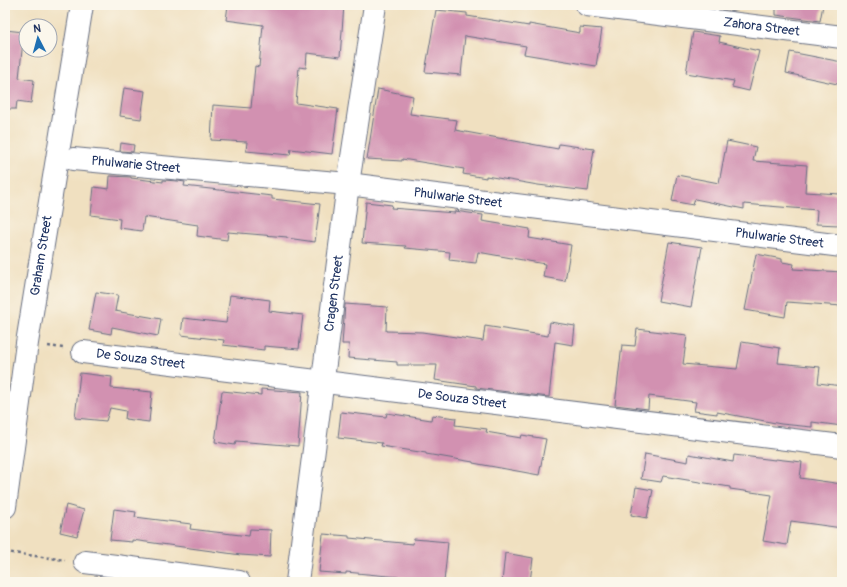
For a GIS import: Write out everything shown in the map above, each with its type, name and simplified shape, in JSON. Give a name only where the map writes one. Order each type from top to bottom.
[{"type":"street","name":"Graham Street","points":[[5,507],[27,343],[82,5]]},
{"type":"street","name":"Cragen Street","points":[[297,582],[348,184],[375,5]]},
{"type":"street","name":"Zahora Street","points":[[587,5],[842,37]]},
{"type":"street","name":"Phulwarie Street","points":[[73,159],[348,184],[842,246]]},
{"type":"street","name":"De Souza Street","points":[[83,352],[842,446]]},
{"type":"street","points":[[85,562],[239,582]]},
{"type":"path","points":[[27,343],[83,352]]},
{"type":"path","points":[[5,552],[85,562]]},
{"type":"building","points":[[228,5],[344,5],[340,57],[307,53],[306,68],[299,67],[296,103],[338,109],[332,154],[291,149],[290,155],[246,151],[247,142],[211,140],[213,105],[251,108],[255,66],[259,67],[263,25],[226,20]]},
{"type":"building","points":[[776,5],[823,5],[820,21],[776,15]]},
{"type":"building","points":[[436,10],[467,13],[467,16],[529,26],[529,24],[580,33],[580,27],[602,29],[596,66],[524,54],[526,46],[465,36],[461,75],[425,72]]},
{"type":"building","points":[[5,30],[18,31],[18,58],[21,58],[19,78],[34,80],[31,103],[17,101],[16,109],[5,109]]},
{"type":"building","points":[[693,32],[720,36],[719,42],[759,51],[749,91],[732,87],[734,81],[686,73]]},
{"type":"building","points":[[790,52],[842,62],[842,85],[786,73]]},
{"type":"building","points":[[124,88],[145,91],[141,119],[120,116]]},
{"type":"building","points":[[378,89],[413,96],[410,114],[457,120],[455,130],[558,149],[559,144],[594,149],[588,191],[538,185],[486,176],[486,178],[463,174],[464,169],[402,159],[402,161],[367,159]]},
{"type":"building","points":[[727,141],[756,147],[753,161],[807,165],[805,192],[840,194],[839,225],[816,224],[817,210],[744,204],[744,209],[695,199],[693,205],[672,201],[677,175],[719,183]]},
{"type":"building","points":[[121,143],[134,145],[133,152],[120,151]]},
{"type":"building","points":[[110,176],[131,177],[163,182],[163,180],[178,181],[185,182],[184,186],[272,196],[272,199],[320,204],[315,242],[287,237],[228,232],[227,240],[197,236],[198,225],[144,217],[142,231],[119,228],[120,219],[91,215],[94,187],[109,189]]},
{"type":"building","points":[[366,202],[392,205],[391,208],[455,213],[455,211],[483,215],[482,221],[530,229],[529,238],[571,245],[565,281],[543,277],[545,264],[478,252],[476,263],[449,260],[450,252],[405,248],[406,246],[362,243]]},
{"type":"building","points":[[669,242],[702,247],[691,307],[658,301]]},
{"type":"building","points":[[756,254],[782,259],[782,262],[794,264],[793,269],[842,272],[842,306],[787,302],[785,317],[745,310]]},
{"type":"building","points":[[96,292],[118,295],[115,311],[161,319],[158,336],[112,327],[111,334],[89,330]]},
{"type":"building","points":[[230,295],[270,300],[269,311],[303,315],[299,349],[264,346],[264,350],[223,345],[224,340],[181,335],[183,318],[226,323]]},
{"type":"building","points":[[345,304],[387,307],[386,331],[422,332],[483,341],[485,326],[548,336],[550,322],[575,326],[573,345],[555,342],[549,397],[476,388],[476,386],[435,380],[437,365],[397,365],[397,362],[348,358],[349,344],[342,344]]},
{"type":"building","points":[[637,329],[687,335],[683,364],[737,369],[742,342],[780,348],[778,363],[820,367],[818,383],[842,386],[842,426],[812,422],[812,427],[781,424],[717,412],[717,414],[694,411],[696,402],[649,396],[648,409],[615,405],[622,345],[635,346]]},
{"type":"building","points":[[80,373],[112,377],[111,388],[152,392],[149,422],[125,419],[126,411],[110,408],[106,421],[75,418]]},
{"type":"building","points":[[261,389],[302,392],[298,446],[236,441],[235,445],[215,442],[222,391],[261,395]]},
{"type":"building","points":[[341,412],[386,417],[387,413],[431,420],[432,415],[456,418],[455,425],[487,429],[486,432],[521,438],[522,435],[546,439],[539,475],[426,453],[381,446],[382,443],[338,438]]},
{"type":"building","points":[[645,454],[688,462],[689,454],[733,462],[734,455],[802,462],[800,478],[842,484],[842,528],[791,521],[787,545],[763,541],[772,495],[730,489],[730,487],[663,476],[661,482],[641,479]]},
{"type":"building","points":[[636,487],[653,490],[647,518],[631,515]]},
{"type":"building","points":[[66,505],[84,510],[77,536],[60,532]]},
{"type":"building","points":[[114,509],[136,512],[135,517],[191,524],[190,529],[249,536],[250,529],[271,530],[270,557],[241,555],[132,540],[132,542],[110,540]]},
{"type":"building","points":[[323,534],[413,544],[414,539],[448,542],[444,582],[409,580],[409,578],[346,572],[346,574],[319,572]]},
{"type":"building","points":[[505,553],[533,558],[530,582],[502,582]]}]
